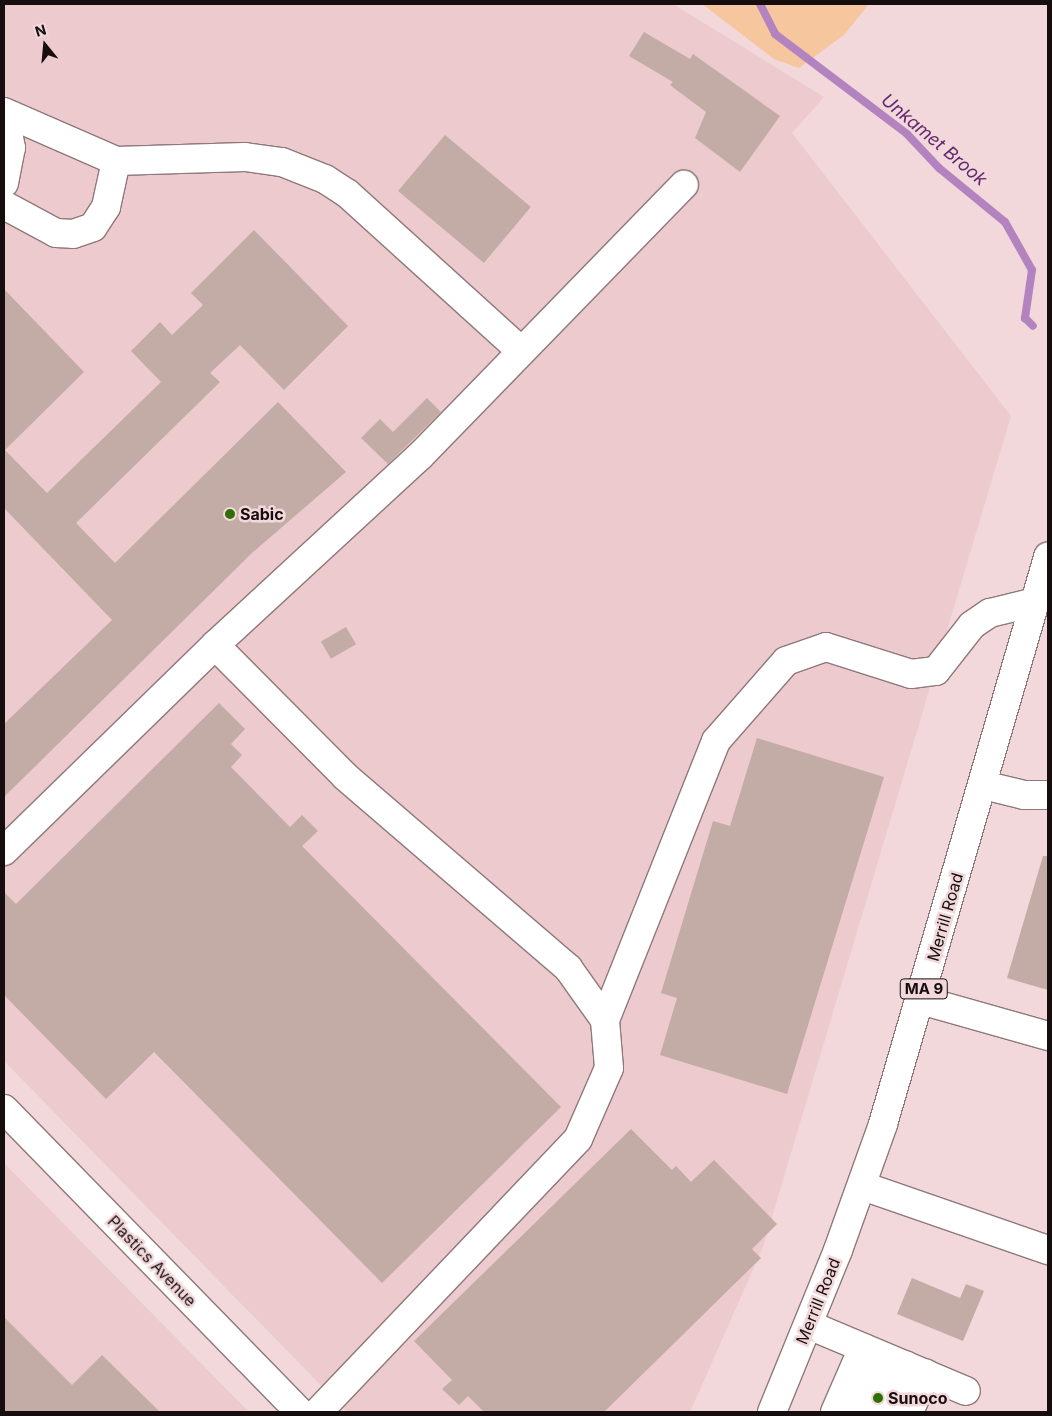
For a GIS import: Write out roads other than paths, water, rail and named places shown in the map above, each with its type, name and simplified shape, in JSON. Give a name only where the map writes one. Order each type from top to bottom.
[{"type":"main road","points":[[4,112],[116,161],[259,158],[325,179],[521,351]]},
{"type":"main road","points":[[4,112],[11,148],[4,183]]},
{"type":"main road","points":[[4,205],[56,233],[92,227],[114,185],[116,161]]},
{"type":"main road","points":[[4,851],[215,645],[421,455],[684,185]]},
{"type":"main road","name":"Merrill Road","points":[[776,1411],[862,1186],[921,1000],[1048,557]]},
{"type":"main road","points":[[318,1412],[578,1139],[609,1068],[604,1020],[716,741],[786,661],[826,647],[911,674],[936,671],[949,650],[984,617],[1003,608],[1035,602]]},
{"type":"main road","points":[[215,645],[346,777],[568,968],[604,1020]]},
{"type":"main road","points":[[983,785],[1024,795],[1048,795]]},
{"type":"main road","points":[[921,1000],[1048,1036]]},
{"type":"main road","name":"Plastics Avenue","points":[[4,1109],[300,1412]]},
{"type":"main road","points":[[862,1186],[1048,1250]]},
{"type":"main road","points":[[809,1325],[966,1391]]},
{"type":"main road","points":[[835,1412],[895,1361]]},
{"type":"main road","points":[[860,1412],[895,1361]]},
{"type":"main road","points":[[885,1412],[895,1361]]},
{"type":"main road","points":[[895,1361],[909,1412]]},
{"type":"waterway","name":"Unkamet Brook","points":[[760,4],[775,34],[907,134],[939,168],[1005,222],[1032,270],[1025,318],[1033,326]]},
{"type":"place","name":"Sabic","points":[[230,514]]},
{"type":"place","name":"Sunoco","points":[[878,1398]]}]
